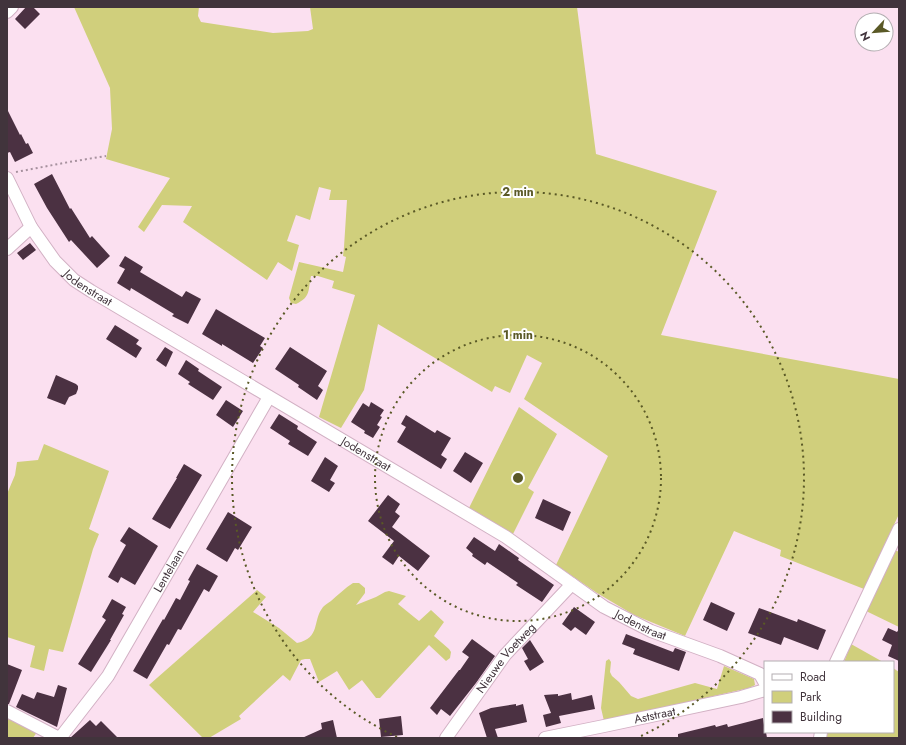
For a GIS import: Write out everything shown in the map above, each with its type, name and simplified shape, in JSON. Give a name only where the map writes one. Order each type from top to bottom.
[{"type":"street","points":[[7,12],[12,7]]},
{"type":"street","name":"Jodenstraat","points":[[11,175],[31,227],[55,261],[74,280],[506,537],[604,607],[651,631],[720,656],[760,674],[764,681]]},
{"type":"street","points":[[7,249],[31,227]]},
{"type":"street","name":"Lentelaan","points":[[60,738],[108,676],[269,397]]},
{"type":"street","points":[[836,661],[899,529]]},
{"type":"street","name":"Nieuwe Voetweg","points":[[446,738],[505,655],[572,584]]},
{"type":"street","name":"Aststraat","points":[[545,738],[741,697],[764,690]]},
{"type":"street","points":[[7,711],[60,738]]},
{"type":"path","points":[[11,175],[68,162],[106,156]]},
{"type":"green space","points":[[74,7],[199,7],[198,16],[201,22],[273,33],[308,31],[313,29],[310,7],[577,7],[596,154],[717,191],[661,335],[899,379],[899,514],[864,589],[780,556],[781,550],[734,531],[685,636],[634,615],[597,593],[556,565],[608,456],[524,399],[542,363],[527,355],[510,393],[495,386],[492,392],[378,324],[364,390],[341,428],[319,417],[355,295],[332,288],[334,281],[318,276],[311,276],[308,293],[304,299],[296,304],[291,303],[289,298],[299,262],[343,272],[346,257],[343,256],[347,200],[329,200],[331,190],[319,187],[310,220],[296,215],[287,241],[299,245],[292,271],[278,262],[267,280],[183,222],[192,206],[162,205],[144,232],[138,227],[170,178],[106,159],[112,129],[110,88]]},
{"type":"green space","points":[[519,407],[557,434],[528,488],[534,492],[513,534],[469,508]]},
{"type":"green space","points":[[44,444],[109,471],[89,529],[99,534],[93,549],[63,652],[49,649],[44,671],[30,667],[35,646],[7,637],[7,494],[15,475],[17,462],[38,460]]},
{"type":"green space","points":[[895,550],[899,552],[899,627],[866,611]]},
{"type":"green space","points":[[353,583],[359,583],[365,588],[365,593],[356,605],[389,591],[406,596],[398,604],[419,621],[431,610],[444,622],[434,636],[449,649],[451,652],[450,658],[446,661],[429,645],[380,698],[376,698],[362,680],[349,690],[337,671],[319,682],[310,659],[301,660],[290,681],[283,675],[239,716],[241,719],[209,738],[203,738],[149,685],[257,590],[266,597],[253,612],[279,628],[297,643],[305,641],[313,633],[323,607]]},
{"type":"green space","points":[[851,644],[881,661],[844,661]]},
{"type":"green space","points":[[609,659],[611,662],[610,672],[612,676],[631,696],[638,699],[695,683],[717,689],[724,666],[754,679],[755,685],[749,688],[604,721],[601,708],[606,661]]},
{"type":"green space","points":[[894,669],[899,672],[899,738],[825,738],[826,733],[894,733]]},
{"type":"green space","points":[[7,716],[37,732],[33,738],[7,738]]},
{"type":"building","points":[[26,7],[33,7],[40,14],[25,29],[15,19]]},
{"type":"building","points":[[7,109],[20,135],[21,134],[26,144],[28,143],[33,153],[15,162],[10,152],[7,153]]},
{"type":"building","points":[[52,174],[70,209],[71,208],[90,238],[92,236],[110,256],[97,268],[71,240],[69,242],[47,208],[34,184]]},
{"type":"building","points":[[30,243],[36,250],[23,260],[17,253]]},
{"type":"building","points":[[125,256],[143,267],[140,272],[182,297],[186,291],[201,299],[188,324],[172,316],[174,314],[131,288],[130,291],[117,283],[125,269],[119,266]]},
{"type":"building","points":[[216,309],[265,338],[260,346],[263,348],[253,363],[202,334]]},
{"type":"building","points":[[115,325],[139,340],[136,344],[142,348],[136,358],[106,339]]},
{"type":"building","points":[[165,347],[173,352],[166,367],[156,360]]},
{"type":"building","points":[[290,347],[327,371],[318,386],[323,390],[317,400],[298,387],[299,385],[275,369]]},
{"type":"building","points":[[186,360],[199,369],[198,371],[222,387],[213,400],[188,384],[190,382],[178,374]]},
{"type":"building","points":[[56,375],[78,386],[76,394],[69,397],[65,405],[47,398]]},
{"type":"building","points":[[226,400],[243,411],[233,427],[216,415]]},
{"type":"building","points":[[371,402],[384,410],[377,425],[380,427],[373,438],[364,433],[365,431],[351,422],[363,403],[369,407]]},
{"type":"building","points":[[279,414],[298,426],[297,429],[317,442],[308,456],[288,444],[290,441],[270,428]]},
{"type":"building","points":[[406,415],[435,433],[437,430],[451,438],[441,455],[447,459],[441,469],[397,442],[406,427],[401,424]]},
{"type":"building","points":[[465,452],[483,463],[471,483],[453,471]]},
{"type":"building","points":[[325,457],[338,466],[330,480],[335,483],[329,492],[311,481]]},
{"type":"building","points":[[184,464],[202,475],[170,529],[152,519]]},
{"type":"building","points":[[388,495],[400,504],[395,512],[400,516],[392,527],[430,556],[418,571],[399,556],[393,565],[382,557],[394,541],[368,521]]},
{"type":"building","points":[[543,499],[571,512],[563,531],[535,518]]},
{"type":"building","points":[[228,512],[252,527],[238,550],[235,548],[227,562],[206,549]]},
{"type":"building","points":[[129,527],[158,546],[135,585],[121,577],[118,583],[108,577],[126,545],[120,541]]},
{"type":"building","points":[[474,537],[495,551],[499,544],[519,558],[518,560],[554,585],[542,602],[516,585],[518,583],[487,562],[485,565],[472,556],[473,554],[466,548]]},
{"type":"building","points":[[197,564],[218,576],[209,592],[204,589],[181,630],[178,629],[169,645],[167,644],[147,679],[133,671],[176,598],[180,600],[190,581],[188,580]]},
{"type":"building","points":[[112,599],[126,607],[122,614],[124,615],[111,640],[91,672],[78,664],[106,620],[102,617]]},
{"type":"building","points":[[711,602],[735,613],[727,631],[703,620]]},
{"type":"building","points":[[574,607],[595,622],[586,635],[575,627],[571,631],[562,624]]},
{"type":"building","points":[[759,608],[797,622],[798,619],[826,630],[818,650],[784,637],[781,645],[748,633]]},
{"type":"building","points":[[888,628],[897,632],[899,629],[899,661],[888,656],[892,645],[882,640]]},
{"type":"building","points":[[626,634],[673,652],[675,648],[686,652],[679,671],[633,654],[635,649],[622,644]]},
{"type":"building","points":[[472,639],[495,656],[450,716],[441,709],[437,715],[430,708],[469,657],[462,652]]},
{"type":"building","points":[[530,640],[544,662],[530,671],[524,661],[528,659],[522,648]]},
{"type":"building","points":[[7,664],[22,670],[9,704],[7,704]]},
{"type":"building","points":[[58,685],[67,688],[57,727],[16,707],[22,694],[34,699],[37,692],[54,697]]},
{"type":"building","points":[[571,693],[572,700],[592,695],[595,709],[559,716],[561,723],[546,727],[543,715],[551,713],[544,695],[558,694],[558,696]]},
{"type":"building","points":[[516,704],[516,706],[523,704],[527,722],[495,729],[498,738],[487,738],[479,713],[491,708]]},
{"type":"building","points":[[401,716],[403,735],[381,737],[379,719]]},
{"type":"building","points":[[763,718],[764,733],[766,733],[767,738],[678,738],[678,734],[715,725],[716,727],[727,724],[728,727]]},
{"type":"building","points":[[90,720],[96,726],[101,721],[118,738],[70,738]]},
{"type":"building","points":[[333,720],[337,738],[302,738],[322,729],[321,723]]}]
